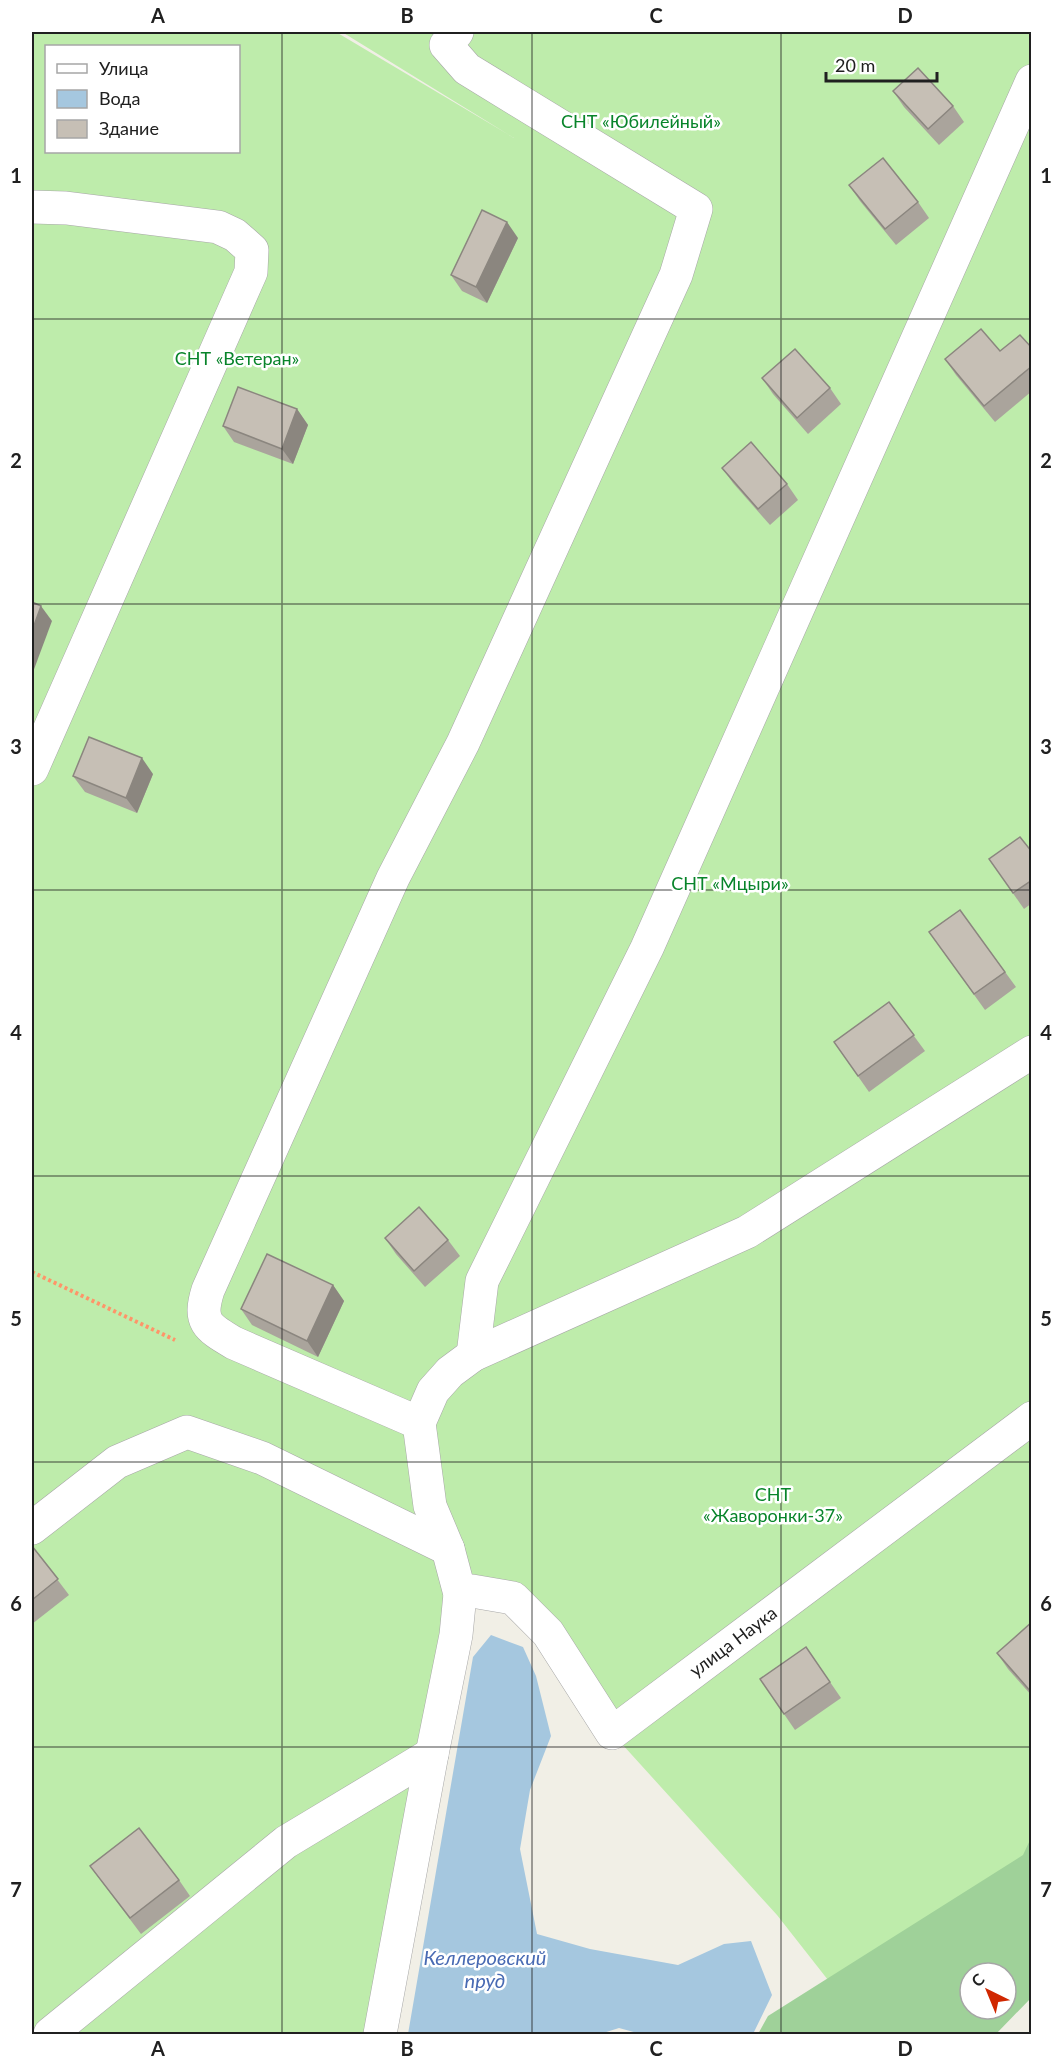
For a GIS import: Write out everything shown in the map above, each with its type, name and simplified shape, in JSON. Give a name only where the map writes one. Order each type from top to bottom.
[{"type":"street","points":[[419,1422],[234,1343],[213,1331],[204,1319],[204,1304],[208,1290],[393,878],[463,742],[676,275],[696,209],[466,69],[446,45],[457,32]]},
{"type":"street","points":[[473,1355],[482,1281],[647,948],[1032,81]]},
{"type":"street","points":[[32,207],[66,208],[218,227],[235,235],[252,250],[251,272],[32,770]]},
{"type":"street","points":[[380,2034],[456,1635],[460,1594],[448,1548],[430,1506],[419,1422],[433,1391],[450,1372],[473,1355],[747,1232],[1029,1048]]},
{"type":"street","name":"улица Наука","points":[[460,1594],[472,1590],[513,1598],[548,1632],[612,1733],[1032,1418]]},
{"type":"street","points":[[32,1528],[117,1462],[187,1432],[262,1458],[448,1548]]},
{"type":"street","points":[[50,2034],[286,1842],[432,1754]]},
{"type":"path","points":[[32,1272],[173,1340],[190,1341],[213,1331]]},
{"type":"green space","points":[[32,32],[336,32],[514,138],[342,32],[1031,32],[1031,1955],[1018,1964],[1018,1961],[958,1961],[958,2021],[966,2021],[961,2034],[839,1994],[777,1915],[612,1733],[548,1633],[472,1591],[380,2034],[32,2034]]},
{"type":"green space","points":[[1031,1838],[1031,1998],[1018,2011],[1018,1961],[958,1961],[958,2021],[1009,2021],[996,2034],[758,2034],[768,2016],[1023,1855]]},
{"type":"water","name":"Келлеровский пруд","points":[[491,1635],[523,1647],[536,1676],[551,1736],[530,1790],[520,1849],[537,1934],[590,1949],[678,1965],[724,1944],[751,1941],[772,1995],[753,2034],[641,2034],[619,2028],[600,2034],[408,2034],[473,1657]]},
{"type":"building","points":[[918,68],[953,106],[928,129],[893,91]]},
{"type":"building","points":[[883,158],[918,202],[885,229],[849,185]]},
{"type":"building","points":[[482,210],[507,222],[476,287],[451,275]]},
{"type":"building","points":[[981,329],[1000,351],[1020,335],[1032,348],[1032,366],[984,406],[945,359]]},
{"type":"building","points":[[795,349],[830,388],[797,418],[762,378]]},
{"type":"building","points":[[238,387],[297,409],[282,449],[223,426]]},
{"type":"building","points":[[751,442],[787,484],[758,509],[722,468]]},
{"type":"building","points":[[32,602],[41,606],[32,631]]},
{"type":"building","points":[[89,737],[142,758],[126,798],[73,776]]},
{"type":"building","points":[[1020,837],[1032,852],[1032,880],[1013,893],[989,859]]},
{"type":"building","points":[[960,910],[1005,972],[974,994],[929,932]]},
{"type":"building","points":[[889,1002],[914,1035],[858,1076],[834,1042]]},
{"type":"building","points":[[419,1207],[448,1240],[414,1271],[385,1238]]},
{"type":"building","points":[[267,1254],[333,1285],[307,1341],[241,1309]]},
{"type":"building","points":[[32,1546],[58,1579],[32,1600]]},
{"type":"building","points":[[1032,1622],[1032,1693],[997,1653]]},
{"type":"building","points":[[806,1647],[830,1682],[784,1714],[760,1679]]},
{"type":"building","points":[[139,1828],[179,1880],[130,1918],[90,1866]]},
{"type":"park label","name":"СНТ «Юбилейный»","points":[[641,122]]},
{"type":"park label","name":"СНТ «Ветеран»","points":[[237,359]]},
{"type":"park label","name":"СНТ «Мцыри»","points":[[730,884]]},
{"type":"park label","name":"СНТ «Жаворонки-37»","points":[[773,1505]]}]
